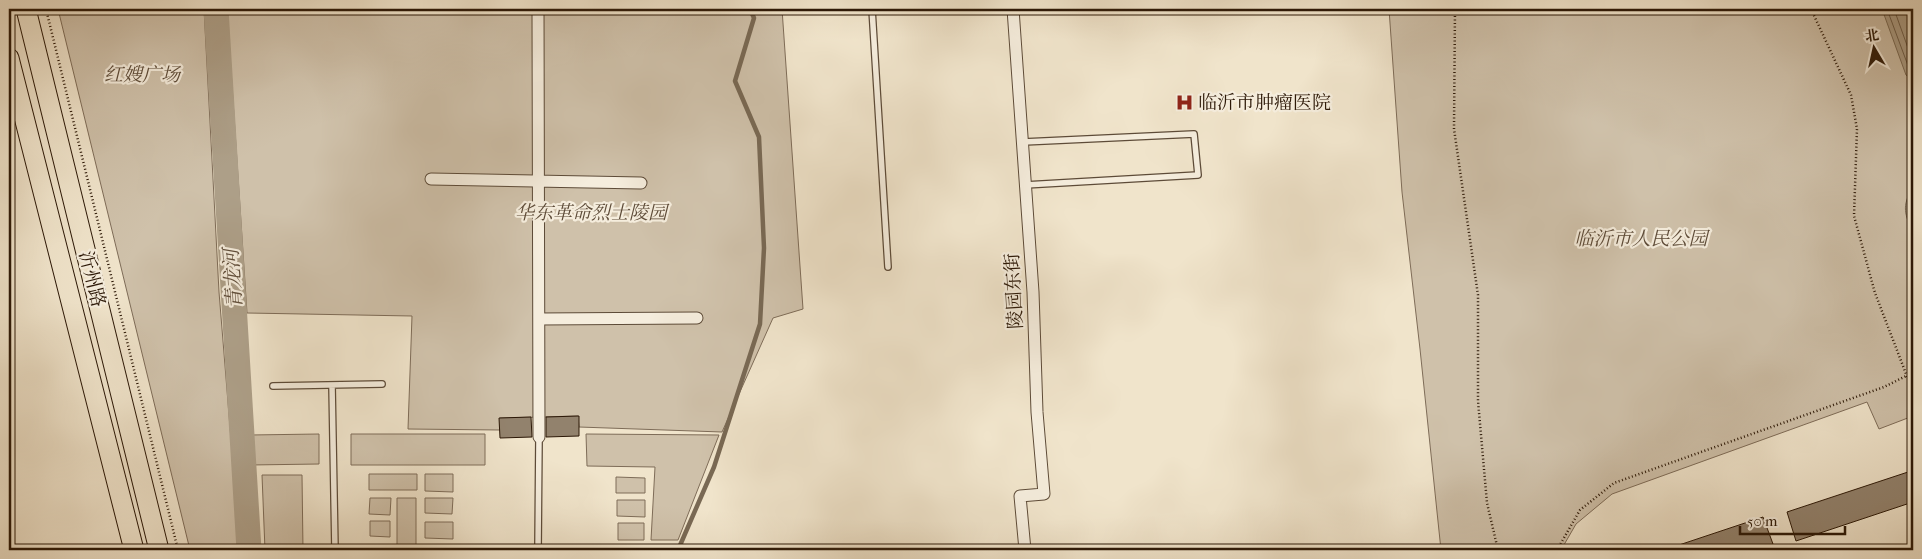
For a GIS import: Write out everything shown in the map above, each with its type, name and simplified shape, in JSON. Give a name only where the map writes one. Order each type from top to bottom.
[{"type":"main road","name":"沂州路","points":[[26,9],[159,550]]},
{"type":"main road","name":"沂州路","points":[[9,58],[134,550]]},
{"type":"street","points":[[538,9],[539,437]]},
{"type":"street","name":"陵园东街","points":[[1013,9],[1033,292],[1037,412],[1044,494],[1020,496],[1024,550]]},
{"type":"street","points":[[431,178],[641,183]]},
{"type":"street","points":[[539,319],[698,318]]},
{"type":"lane","points":[[872,9],[888,267]]},
{"type":"lane","points":[[1023,142],[1194,134],[1198,175],[1026,185]]},
{"type":"lane","points":[[273,386],[382,384]]},
{"type":"lane","points":[[332,385],[335,550]]},
{"type":"lane","points":[[538,550],[539,437]]},
{"type":"path","points":[[46,9],[178,550]]},
{"type":"path","points":[[1455,9],[1454,129],[1478,295],[1478,401],[1487,503],[1498,550]]},
{"type":"path","points":[[1811,9],[1851,94],[1857,130],[1854,216],[1875,293],[1913,392]]},
{"type":"path","points":[[1557,550],[1580,510],[1614,483],[1884,387],[1906,376]]},
{"type":"green space","name":"红嫂广场","points":[[58,9],[204,9],[219,292],[240,550],[190,550]]},
{"type":"green space","name":"华东革命烈士陵园","points":[[227,9],[782,9],[803,309],[773,318],[722,432],[579,427],[578,416],[500,418],[500,430],[408,429],[412,316],[247,313]]},
{"type":"green space","name":"临沂市人民公园","points":[[1389,9],[1913,9],[1913,416],[1879,429],[1867,402],[1612,494],[1576,524],[1561,550],[1441,550],[1402,192]]},
{"type":"green space","points":[[319,434],[319,464],[250,465],[250,435]]},
{"type":"green space","points":[[351,434],[485,434],[485,465],[351,465]]},
{"type":"green space","points":[[586,434],[719,435],[678,540],[651,540],[655,467],[587,466]]},
{"type":"green space","points":[[369,474],[417,474],[417,490],[369,490]]},
{"type":"green space","points":[[425,474],[453,474],[453,492],[425,491]]},
{"type":"green space","points":[[262,475],[302,475],[303,550],[265,550]]},
{"type":"green space","points":[[616,477],[645,478],[645,493],[616,493]]},
{"type":"green space","points":[[370,498],[391,498],[390,515],[369,514]]},
{"type":"green space","points":[[397,498],[416,498],[416,550],[397,550]]},
{"type":"green space","points":[[425,498],[453,498],[452,514],[425,513]]},
{"type":"green space","points":[[617,500],[645,500],[645,517],[617,516]]},
{"type":"green space","points":[[370,521],[390,521],[390,537],[370,536]]},
{"type":"green space","points":[[425,522],[453,522],[453,539],[425,538]]},
{"type":"green space","points":[[618,523],[644,523],[644,540],[618,540]]},
{"type":"water","points":[[1882,9],[1913,9],[1913,81],[1906,75]]},
{"type":"water","points":[[1913,187],[1913,233],[1905,210]]},
{"type":"building","points":[[579,416],[579,436],[546,437],[546,417]]},
{"type":"building","points":[[531,417],[532,437],[500,438],[499,418]]},
{"type":"building","points":[[1908,472],[1913,488],[1913,502],[1796,541],[1787,512]]},
{"type":"building","points":[[1763,517],[1773,544],[1754,550],[1670,550],[1670,548]]},
{"type":"waterway","name":"青龙河","points":[[216,9],[249,550]]},
{"type":"waterway","points":[[678,550],[714,467],[760,324],[764,248],[759,137],[735,81],[754,18],[750,9]]},
{"type":"place","name":"临沂市肿瘤医院","points":[[1184,103]]}]
